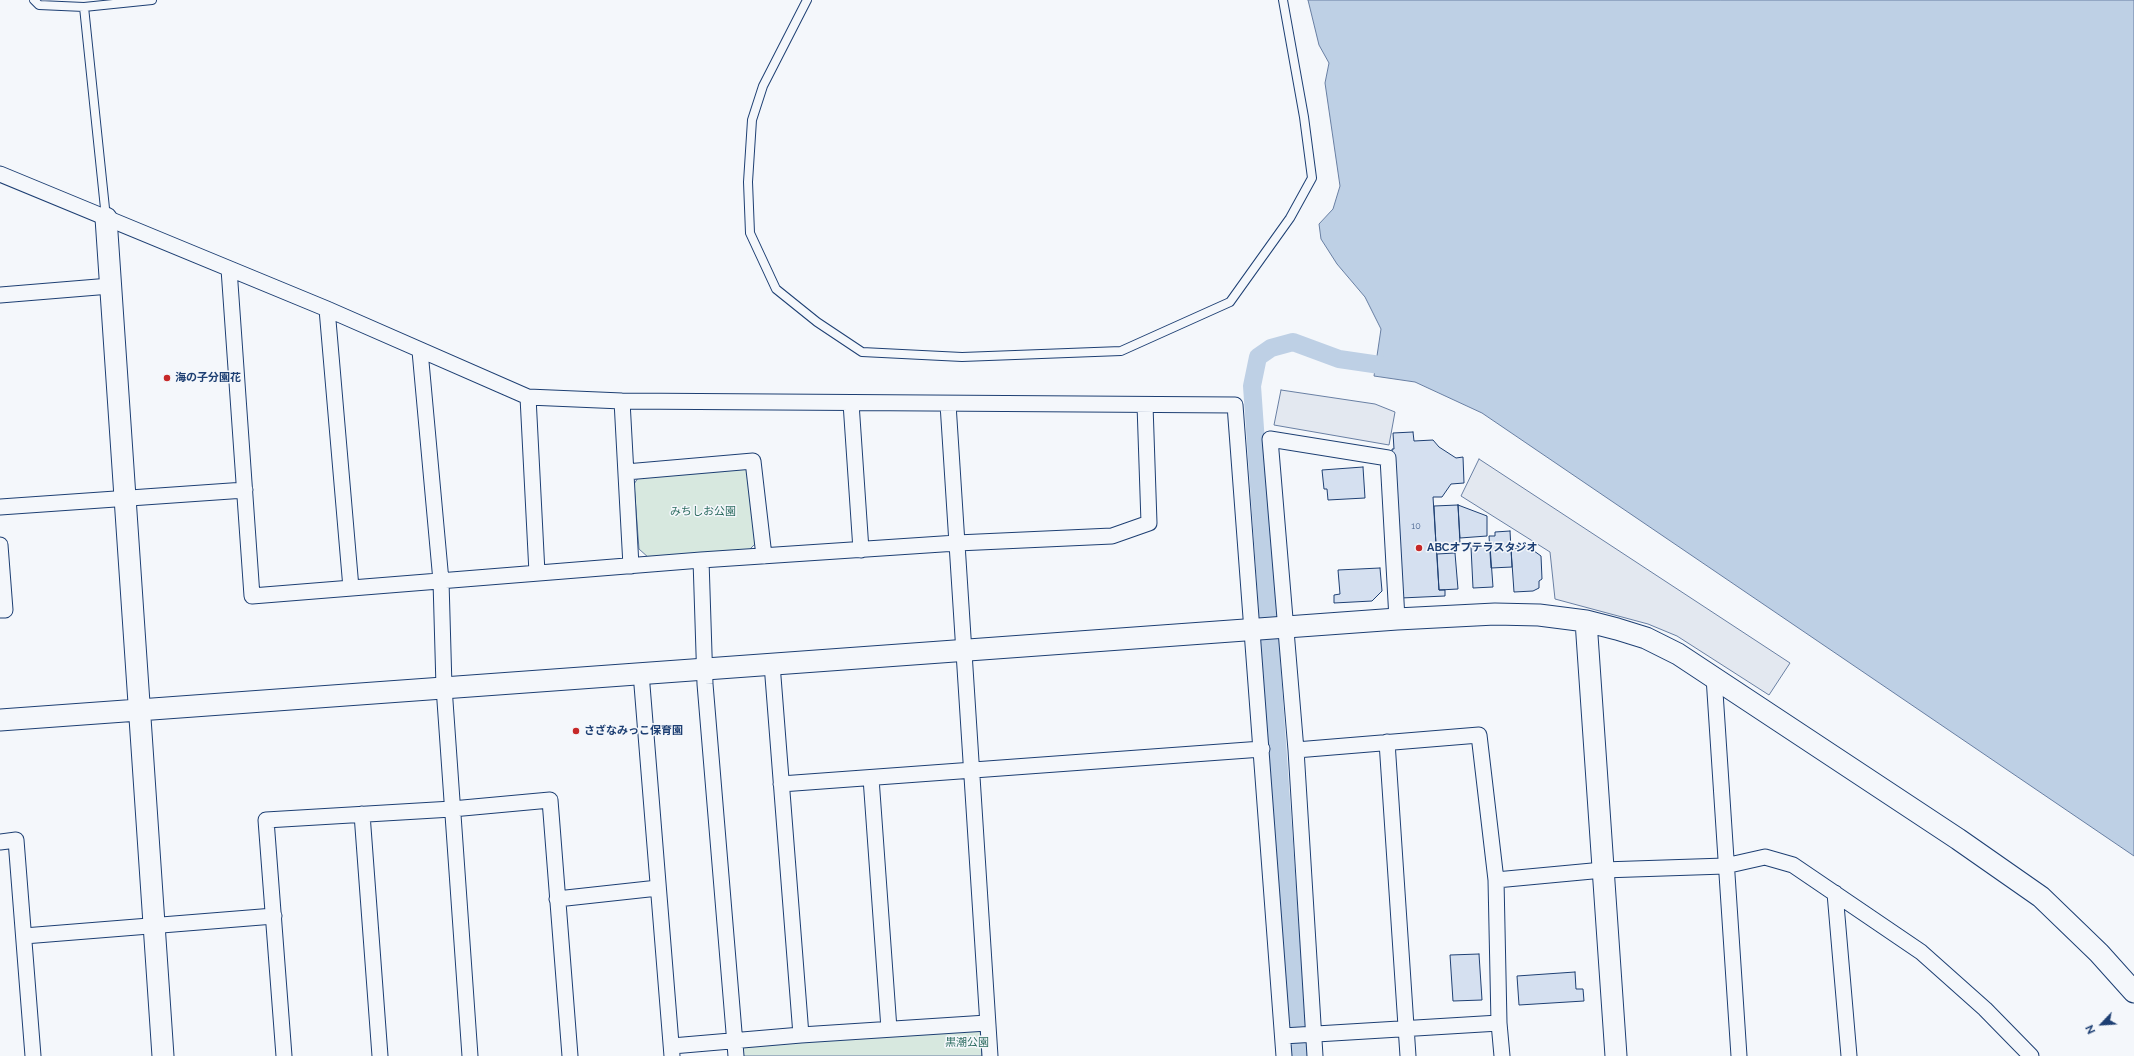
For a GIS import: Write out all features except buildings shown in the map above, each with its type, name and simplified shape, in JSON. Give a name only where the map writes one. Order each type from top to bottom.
[{"type":"street","points":[[0,174],[327,309],[528,397],[622,401],[1235,405],[1268,629],[1296,750],[1315,1056]]},
{"type":"street","points":[[106,218],[163,1056]]},
{"type":"street","points":[[229,269],[252,596],[701,560],[957,543],[1112,536],[1149,523],[1145,405]]},
{"type":"street","points":[[0,295],[110,286]]},
{"type":"street","points":[[327,309],[351,588]]},
{"type":"street","points":[[420,351],[441,581],[444,687],[470,1056]]},
{"type":"street","points":[[528,397],[537,573]]},
{"type":"street","points":[[622,401],[631,566]]},
{"type":"street","points":[[851,403],[862,550]]},
{"type":"street","points":[[948,404],[990,1056]]},
{"type":"street","points":[[1284,1056],[1262,750],[1268,629],[1270,439],[1388,458],[1397,619]]},
{"type":"street","points":[[626,472],[753,461],[764,556]]},
{"type":"street","points":[[0,507],[125,497],[245,490]]},
{"type":"street","points":[[0,545],[5,610],[0,610]]},
{"type":"street","points":[[701,560],[704,669],[735,1049]]},
{"type":"street","points":[[0,720],[1397,619],[1495,614],[1539,615],[1586,621],[1646,638],[1678,654],[1958,839],[2041,896],[2099,953],[2134,992]]},
{"type":"street","points":[[1586,621],[1616,1056]]},
{"type":"street","points":[[772,664],[801,1036]]},
{"type":"street","points":[[640,673],[672,1051],[735,1049],[801,1036],[987,1023]]},
{"type":"street","points":[[1714,677],[1725,866],[1739,1056]]},
{"type":"street","points":[[1296,750],[1479,735],[1496,880],[1499,1023],[1502,1056]]},
{"type":"street","points":[[1387,742],[1408,1056]]},
{"type":"street","points":[[781,784],[1262,750]]},
{"type":"street","points":[[871,778],[889,1029]]},
{"type":"street","points":[[284,1056],[266,820],[452,809],[550,800],[570,1056]]},
{"type":"street","points":[[362,814],[380,1056]]},
{"type":"street","points":[[0,842],[16,840],[33,1056]]},
{"type":"street","points":[[1496,880],[1603,870],[1725,866],[1765,857],[1793,865],[1921,952],[1985,1009],[2031,1056]]},
{"type":"street","points":[[557,899],[658,888]]},
{"type":"street","points":[[1835,893],[1849,1056]]},
{"type":"street","points":[[24,936],[274,916]]},
{"type":"street","points":[[1283,1036],[1499,1023]]},
{"type":"lane","points":[[34,0],[39,5],[84,7],[152,0]]},
{"type":"lane","points":[[807,0],[763,86],[752,120],[748,182],[750,233],[776,289],[817,322],[862,352],[962,357],[1121,351],[1230,302],[1290,218],[1312,178],[1304,117],[1283,0]]},
{"type":"lane","points":[[84,7],[106,218]]},
{"type":"green space","name":"みちしお公園","points":[[743,465],[752,473],[757,542],[747,552],[649,558],[639,549],[634,484],[640,475]]},
{"type":"green space","name":"黒潮公園","points":[[980,1028],[982,1056],[741,1056],[740,1046]]},
{"type":"shaded area","points":[[1281,390],[1375,404],[1395,412],[1389,445],[1274,425]]},
{"type":"shaded area","points":[[1479,459],[1790,663],[1769,695],[1677,636],[1648,624],[1555,599],[1550,552],[1461,496]]},
{"type":"water","points":[[1308,0],[2134,0],[2134,856],[1482,413],[1415,382],[1374,376],[1381,329],[1365,297],[1337,264],[1321,239],[1319,224],[1333,209],[1340,186],[1325,83],[1329,63],[1319,45]]},
{"type":"waterway","points":[[1299,1056],[1252,386],[1258,357],[1271,348],[1293,342],[1339,359],[1380,365]]},
{"type":"place","name":"海の子分園花","points":[[167,378]]},
{"type":"place","name":"ABCオプテラスタジオ","points":[[1419,548]]},
{"type":"place","name":"さざなみっこ保育園","points":[[576,731]]}]
